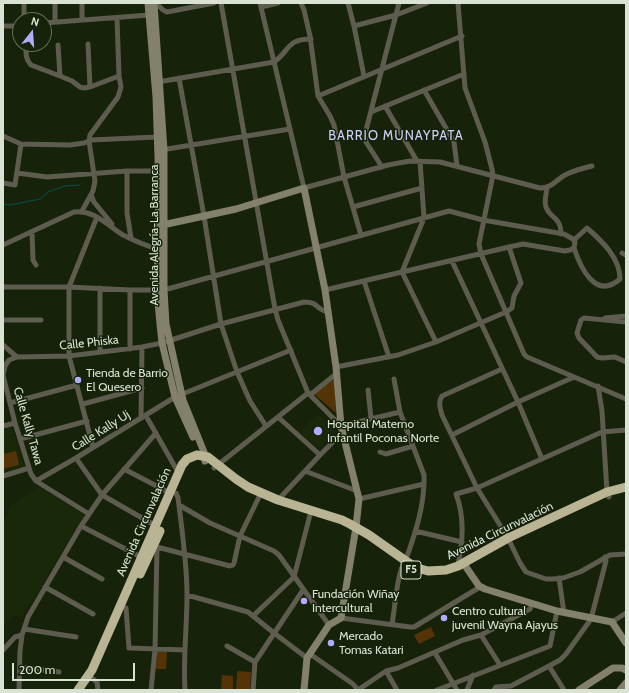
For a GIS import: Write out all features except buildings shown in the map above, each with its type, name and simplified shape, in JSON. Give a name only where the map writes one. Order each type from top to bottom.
[{"type":"highway","name":"Avenida Circunvalación","points":[[122,611],[141,557],[181,473],[189,464],[203,458],[216,466],[236,486],[260,496],[278,500],[334,523],[356,529],[421,575],[438,577],[454,574],[463,565],[509,540],[626,487]]},
{"type":"highway","name":"Avenida Circunvalación","points":[[608,495],[626,492]]},
{"type":"highway","name":"Avenida Circunvalación","points":[[86,690],[122,611],[156,546],[172,493]]},
{"type":"highway","name":"Avenida Circunvalación","points":[[260,496],[275,506],[310,514]]},
{"type":"highway","name":"Avenida Circunvalación","points":[[78,690],[91,678]]},
{"type":"street","points":[[55,3],[56,22]]},
{"type":"street","name":"Avenida Alegría-La Barranca","points":[[148,3],[158,82],[157,138],[161,150]]},
{"type":"street","points":[[155,3],[167,12],[214,3]]},
{"type":"street","name":"Avenida Alegría-La Barranca","points":[[155,3],[161,150],[160,290],[166,342],[178,396],[203,458]]},
{"type":"street","points":[[222,3],[256,203],[278,320],[309,394],[342,429]]},
{"type":"street","points":[[278,3],[261,5],[317,248],[325,290],[336,370],[342,429],[358,500],[356,529],[341,618]]},
{"type":"street","points":[[301,3],[311,39],[318,96],[334,125],[344,177],[361,235]]},
{"type":"street","points":[[348,3],[364,76]]},
{"type":"street","points":[[382,167],[366,142],[365,134],[399,3]]},
{"type":"street","points":[[354,26],[396,15],[427,3]]},
{"type":"street","points":[[458,3],[462,36],[465,88],[485,142],[493,175],[479,244],[480,254],[524,354],[527,357],[626,399]]},
{"type":"street","points":[[24,4],[24,12]]},
{"type":"street","points":[[82,19],[83,4]]},
{"type":"street","points":[[52,22],[149,15]]},
{"type":"street","points":[[82,211],[93,191],[95,181],[89,141],[91,132],[118,97],[121,87],[119,76],[117,18]]},
{"type":"street","points":[[318,96],[462,36]]},
{"type":"street","points":[[158,82],[274,62],[286,48],[295,42],[301,39],[311,39]]},
{"type":"street","points":[[88,44],[90,88]]},
{"type":"street","points":[[58,45],[60,76]]},
{"type":"street","points":[[26,52],[26,58],[31,65],[72,81],[80,87],[90,88],[119,76]]},
{"type":"street","points":[[371,112],[464,74]]},
{"type":"street","points":[[179,78],[204,216],[220,324],[237,372],[250,401],[266,426]]},
{"type":"street","points":[[424,90],[454,142],[457,166]]},
{"type":"street","points":[[385,106],[419,161],[424,218],[402,272],[436,342]]},
{"type":"street","points":[[161,150],[290,128]]},
{"type":"street","points":[[3,136],[21,144],[70,145],[89,141],[157,138]]},
{"type":"street","points":[[3,183],[15,185],[21,144]]},
{"type":"street","points":[[161,226],[256,203],[344,177],[410,161],[440,162],[540,188],[546,188],[565,175],[581,168],[592,166]]},
{"type":"street","points":[[16,173],[47,177],[127,171],[161,171]]},
{"type":"street","points":[[127,171],[127,213],[131,238]]},
{"type":"street","points":[[353,207],[422,188]]},
{"type":"street","points":[[546,188],[545,206],[561,226],[561,234]]},
{"type":"street","points":[[91,195],[94,202],[117,230]]},
{"type":"street","points":[[3,245],[74,212],[82,211],[97,217],[131,238],[161,249]]},
{"type":"street","points":[[3,287],[69,287],[160,290],[214,277],[449,211],[483,220],[561,234],[569,236],[574,240]]},
{"type":"street","points":[[93,448],[70,356],[69,287],[97,217]]},
{"type":"street","points":[[620,279],[620,273],[612,255],[603,242],[587,228],[574,240],[574,248],[579,262],[589,278],[594,284],[600,286],[610,286],[620,279],[626,278]]},
{"type":"street","points":[[32,232],[33,260],[36,265]]},
{"type":"street","points":[[325,290],[523,244],[564,251],[574,248]]},
{"type":"street","points":[[216,466],[309,394],[336,370],[389,358],[436,342],[506,312],[512,308],[514,296],[521,283],[509,247]]},
{"type":"street","points":[[452,261],[482,322],[542,458]]},
{"type":"street","points":[[364,281],[389,358]]},
{"type":"street","points":[[100,288],[100,352]]},
{"type":"street","points":[[130,290],[130,348]]},
{"type":"street","name":"Calle Phiska","points":[[16,357],[70,356],[142,347],[166,342],[220,324],[304,302],[312,302],[322,311],[328,312]]},
{"type":"street","points":[[596,319],[626,316]]},
{"type":"street","points":[[626,322],[584,318],[581,320],[577,333],[579,338],[597,357],[615,358],[626,362]]},
{"type":"street","points":[[3,320],[41,320]]},
{"type":"street","points":[[3,345],[16,357],[9,360],[5,366],[3,375]]},
{"type":"street","points":[[142,347],[144,417],[181,473]]},
{"type":"street","name":"Calle Kally Uj","points":[[36,481],[178,396],[291,350]]},
{"type":"street","points":[[502,369],[442,396],[440,403],[442,415],[477,488],[509,540],[526,572],[546,579],[559,578],[580,572],[610,555],[626,554]]},
{"type":"street","name":"Calle Kally Tawa","points":[[3,375],[15,423],[29,468],[36,481]]},
{"type":"street","points":[[452,435],[518,402],[574,377]]},
{"type":"street","points":[[392,624],[401,571],[415,531],[424,494],[424,475],[400,412],[394,379]]},
{"type":"street","points":[[10,403],[78,385]]},
{"type":"street","points":[[598,386],[602,411],[602,432],[608,495]]},
{"type":"street","points":[[83,404],[142,388]]},
{"type":"street","points":[[368,390],[371,418]]},
{"type":"street","points":[[278,500],[305,472],[342,429],[371,418],[400,412]]},
{"type":"street","points":[[278,417],[320,455]]},
{"type":"street","points":[[20,438],[87,421]]},
{"type":"street","points":[[3,426],[15,423]]},
{"type":"street","points":[[626,430],[602,432],[477,488],[456,494],[463,532],[463,565],[480,587],[532,604],[591,619],[612,622],[626,613]]},
{"type":"street","points":[[19,690],[20,651],[22,635],[28,617],[81,526],[102,495],[156,433]]},
{"type":"street","points":[[380,452],[386,454],[413,446]]},
{"type":"street","points":[[76,458],[102,495],[156,526]]},
{"type":"street","points":[[3,476],[29,468]]},
{"type":"street","points":[[124,469],[172,493],[178,498],[185,553],[187,596],[184,667],[185,690]]},
{"type":"street","points":[[305,472],[357,492]]},
{"type":"street","points":[[36,481],[90,514]]},
{"type":"street","points":[[358,500],[424,484]]},
{"type":"street","points":[[151,690],[155,650],[156,546],[230,566],[234,563],[240,536],[260,496]]},
{"type":"street","points":[[179,505],[210,523],[274,551],[329,625]]},
{"type":"street","points":[[253,616],[294,576],[310,514]]},
{"type":"street","points":[[81,526],[141,557]]},
{"type":"street","points":[[415,531],[462,542]]},
{"type":"street","points":[[64,557],[102,579]]},
{"type":"street","points":[[494,690],[496,687],[512,688],[560,660],[566,654],[591,619],[606,561],[605,558]]},
{"type":"street","points":[[437,690],[550,646],[561,612],[559,578]]},
{"type":"street","points":[[45,587],[93,614]]},
{"type":"street","points":[[304,690],[308,656],[329,625],[341,618],[392,624],[410,628],[417,626],[480,587]]},
{"type":"street","points":[[253,690],[256,662],[303,590]]},
{"type":"street","points":[[187,596],[248,612],[274,633],[354,684],[358,690],[386,671],[398,668],[463,640],[481,635],[530,609],[532,604]]},
{"type":"street","points":[[122,611],[129,648],[185,650]]},
{"type":"street","points":[[612,622],[626,643]]},
{"type":"street","points":[[24,629],[76,637]]},
{"type":"street","points":[[3,650],[15,636],[22,635]]},
{"type":"street","points":[[481,635],[500,665]]},
{"type":"street","points":[[227,646],[256,662]]},
{"type":"street","points":[[435,653],[457,690]]},
{"type":"street","points":[[549,666],[564,690]]},
{"type":"street","points":[[20,667],[59,672]]},
{"type":"street","points":[[579,690],[613,668],[622,668],[626,670]]},
{"type":"street","points":[[386,671],[397,690]]},
{"type":"street","points":[[467,690],[473,675]]},
{"type":"street","points":[[91,678],[98,684],[98,690]]},
{"type":"street","points":[[620,690],[626,683]]},
{"type":"shaded area","points":[[331,381],[334,381],[336,413],[314,394]]},
{"type":"shaded area","name":"Hospital Materno Infantil Poconas Norte","points":[[318,414],[335,431],[318,449],[300,432]]},
{"type":"shaded area","points":[[12,427],[24,466],[3,473],[3,429]]},
{"type":"shaded area","points":[[16,451],[19,465],[3,469],[3,454]]},
{"type":"shaded area","points":[[39,487],[85,515],[23,616],[13,616],[8,620],[3,628],[3,522],[12,504]]},
{"type":"shaded area","points":[[431,627],[435,636],[419,644],[414,635]]},
{"type":"shaded area","points":[[157,652],[167,652],[166,669],[156,669]]},
{"type":"shaded area","points":[[237,671],[251,672],[250,690],[236,690]]},
{"type":"shaded area","points":[[222,675],[233,676],[233,690],[221,690]]},
{"type":"waterway","points":[[3,204],[10,205],[40,199],[48,192],[65,186],[80,185]]},
{"type":"place","name":"Tienda de Barrio El Quesero","points":[[78,380]]},
{"type":"place","name":"Hospital Materno Infantil Poconas Norte","points":[[318,431]]},
{"type":"place","name":"Fundación Wiñay Intercultural","points":[[304,601]]},
{"type":"place","name":"Centro cultural juvenil Wayna Ajayus","points":[[444,618]]},
{"type":"place","name":"Mercado Tomas Katari","points":[[331,643]]},
{"type":"district","name":"BARRIO MUNAYPATA","points":[[396,136]]}]
